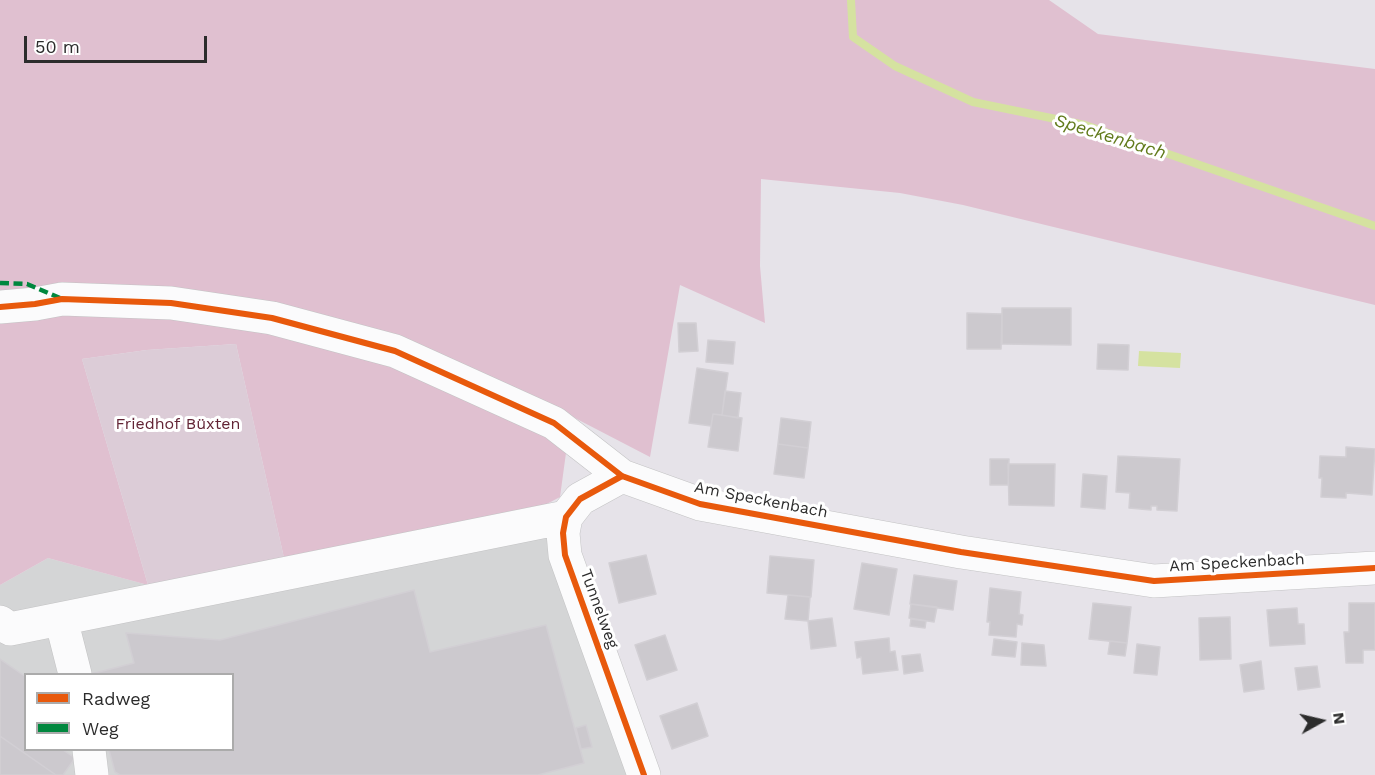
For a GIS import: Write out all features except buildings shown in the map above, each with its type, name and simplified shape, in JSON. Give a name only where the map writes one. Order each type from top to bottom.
[{"type":"street","name":"Am Speckenbach","points":[[0,307],[35,304],[62,298],[171,303],[272,318],[394,351],[554,423],[622,476],[700,504],[961,552],[1154,581],[1375,568]]},
{"type":"street","points":[[0,622],[10,629],[566,517],[580,499],[622,476]]},
{"type":"street","name":"Tunnelweg","points":[[566,517],[563,533],[565,555],[643,775]]},
{"type":"street","points":[[61,619],[74,673]]},
{"type":"street","points":[[88,751],[92,775]]},
{"type":"shaded area","points":[[0,0],[1049,0],[1098,34],[1375,69],[1375,305],[963,205],[900,193],[761,179],[760,266],[765,323],[680,285],[650,457],[571,416],[560,497],[541,507],[284,558],[236,344],[147,350],[82,359],[148,585],[48,558],[0,585]]},
{"type":"shaded area","points":[[1139,351],[1181,353],[1180,368],[1138,366]]},
{"type":"shaded area","points":[[541,507],[633,775],[0,775],[0,585],[48,558],[148,585]]},
{"type":"green space","name":"Friedhof Büxten","points":[[236,344],[284,558],[148,585],[82,359],[147,350]]},
{"type":"waterway","name":"Speckenbach","points":[[851,0],[853,37],[895,66],[973,102],[1085,125],[1375,226]]},
{"type":"marked path","points":[[0,283],[27,284],[60,298]]},
{"type":"cycle path","points":[[0,307],[62,299],[171,303],[272,318],[395,351],[554,423],[622,476],[700,504],[961,552],[1154,581],[1375,568]]},
{"type":"cycle path","points":[[622,476],[580,499],[566,517],[563,533],[565,555],[644,775]]}]
